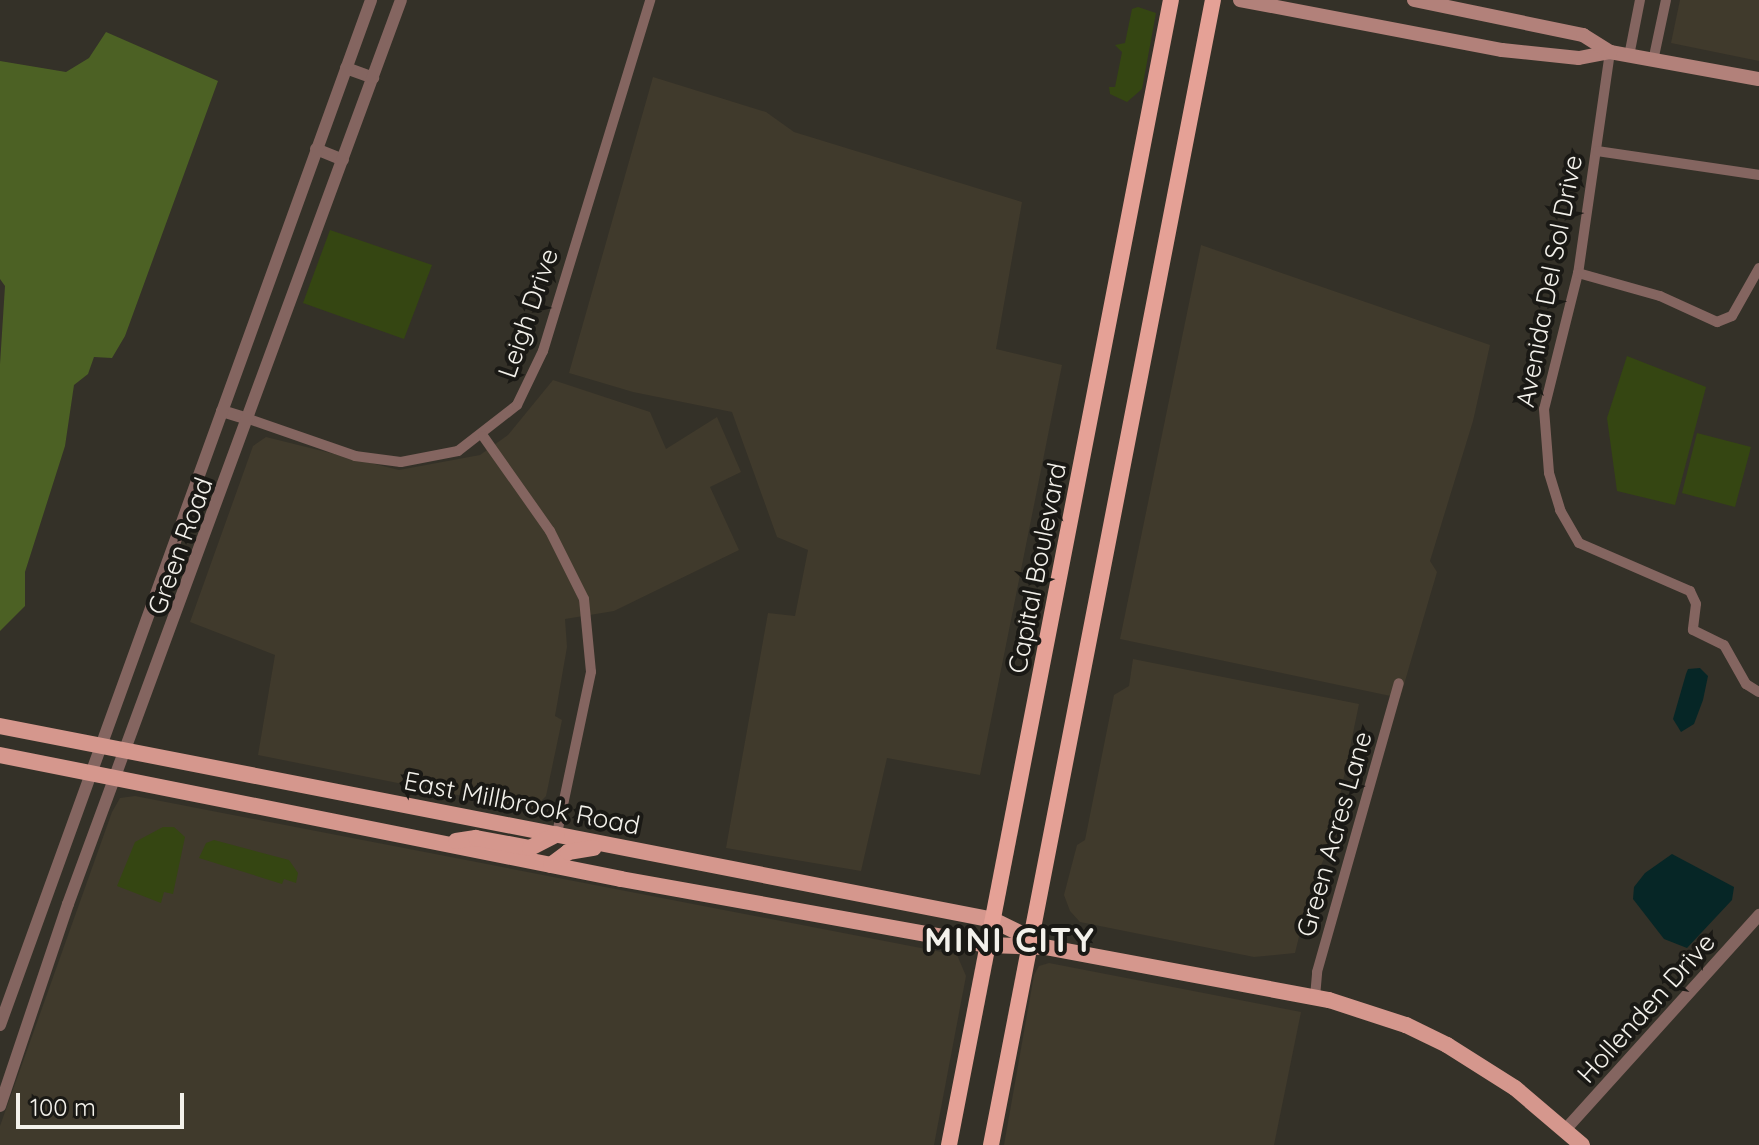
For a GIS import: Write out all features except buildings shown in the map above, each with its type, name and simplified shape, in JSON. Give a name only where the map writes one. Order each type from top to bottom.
[{"type":"highway","name":"Capital Boulevard","points":[[949,1145],[1171,0]]},
{"type":"highway","points":[[991,1145],[1035,944],[1213,0]]},
{"type":"main road","points":[[1240,0],[1502,50],[1579,58],[1610,52]]},
{"type":"main road","points":[[1414,0],[1583,35],[1610,52],[1759,79]]},
{"type":"main road","name":"East Millbrook Road","points":[[0,726],[993,920],[1035,944]]},
{"type":"main road","name":"East Millbrook Road","points":[[0,755],[434,843],[988,945],[1035,944]]},
{"type":"main road","points":[[434,843],[476,838],[530,848],[557,834]]},
{"type":"main road","points":[[551,865],[575,850],[612,845]]},
{"type":"main road","points":[[1035,944],[1315,997],[1384,1016],[1447,1045],[1515,1088],[1582,1145]]},
{"type":"street","name":"Green Road","points":[[0,1025],[371,0]]},
{"type":"street","name":"Green Road","points":[[0,1106],[68,904],[127,751],[401,0]]},
{"type":"street","name":"Leigh Drive","points":[[249,419],[355,456],[401,462],[435,459],[483,436],[517,405],[537,366],[650,0]]},
{"type":"street","points":[[1629,56],[1640,0]]},
{"type":"street","points":[[1653,61],[1666,0]]},
{"type":"street","name":"Avenida Del Sol Drive","points":[[1610,52],[1578,273],[1544,409],[1546,456],[1560,510],[1583,546],[1690,591],[1696,604],[1693,630],[1724,645],[1746,684],[1759,692]]},
{"type":"street","points":[[346,68],[373,78]]},
{"type":"street","points":[[316,149],[343,160]]},
{"type":"street","points":[[1597,151],[1759,175]]},
{"type":"street","points":[[1578,273],[1725,322],[1759,268]]},
{"type":"street","points":[[222,411],[249,419]]},
{"type":"street","points":[[483,436],[569,561],[588,623],[588,692],[557,834]]},
{"type":"street","name":"Green Acres Lane","points":[[1315,997],[1317,972],[1399,683]]},
{"type":"street","points":[[46,896],[68,904]]},
{"type":"street","name":"Hollenden Drive","points":[[1565,1130],[1759,915]]},
{"type":"shaded area","points":[[1680,0],[1759,0],[1759,61],[1671,43]]},
{"type":"shaded area","points":[[653,77],[766,112],[794,132],[1022,202],[996,349],[1062,365],[980,775],[887,758],[861,871],[726,848],[768,613],[795,616],[808,550],[777,537],[732,412],[633,392],[569,373]]},
{"type":"shaded area","points":[[1201,245],[1490,345],[1473,421],[1430,561],[1437,572],[1400,698],[1120,639]]},
{"type":"shaded area","points":[[553,380],[650,412],[666,449],[717,417],[741,472],[710,487],[739,550],[614,611],[565,619],[567,647],[555,716],[562,720],[546,796],[532,810],[258,755],[275,655],[190,622],[253,446],[266,437],[399,470],[480,455],[508,435]]},
{"type":"shaded area","points":[[1133,659],[1359,704],[1330,844],[1310,892],[1295,953],[1254,957],[1080,922],[1070,911],[1064,895],[1077,845],[1085,840],[1114,695],[1129,686]]},
{"type":"shaded area","points":[[135,796],[957,955],[966,976],[934,1145],[0,1145],[0,1126],[112,812],[120,798]]},
{"type":"shaded area","points":[[1049,963],[1301,1012],[1274,1145],[1004,1145],[1034,975],[1039,966]]},
{"type":"green space","points":[[1138,7],[1156,13],[1142,89],[1127,102],[1110,94],[1109,87],[1115,87],[1122,52],[1115,45],[1125,43],[1132,9]]},
{"type":"green space","points":[[106,32],[218,81],[125,336],[112,358],[94,357],[88,374],[74,385],[65,446],[25,572],[25,606],[0,631],[0,364],[5,286],[0,279],[0,61],[66,72],[89,58]]},
{"type":"green space","points":[[330,230],[432,265],[404,339],[303,303]]},
{"type":"green space","points":[[1627,356],[1706,387],[1675,505],[1617,491],[1607,418]]},
{"type":"green space","points":[[1697,433],[1751,447],[1735,507],[1682,493]]},
{"type":"green space","points":[[163,827],[174,827],[185,837],[173,894],[164,892],[161,903],[117,886],[135,842]]},
{"type":"green space","points":[[214,840],[289,860],[298,873],[296,883],[284,879],[282,884],[199,858],[206,843]]},
{"type":"water","points":[[1700,668],[1708,676],[1703,700],[1694,724],[1681,732],[1673,719],[1686,674],[1688,669]]},
{"type":"water","points":[[1672,854],[1734,887],[1732,900],[1687,948],[1664,939],[1633,899],[1634,887],[1645,873]]},
{"type":"district","name":"MINI CITY","points":[[1010,940]]}]
